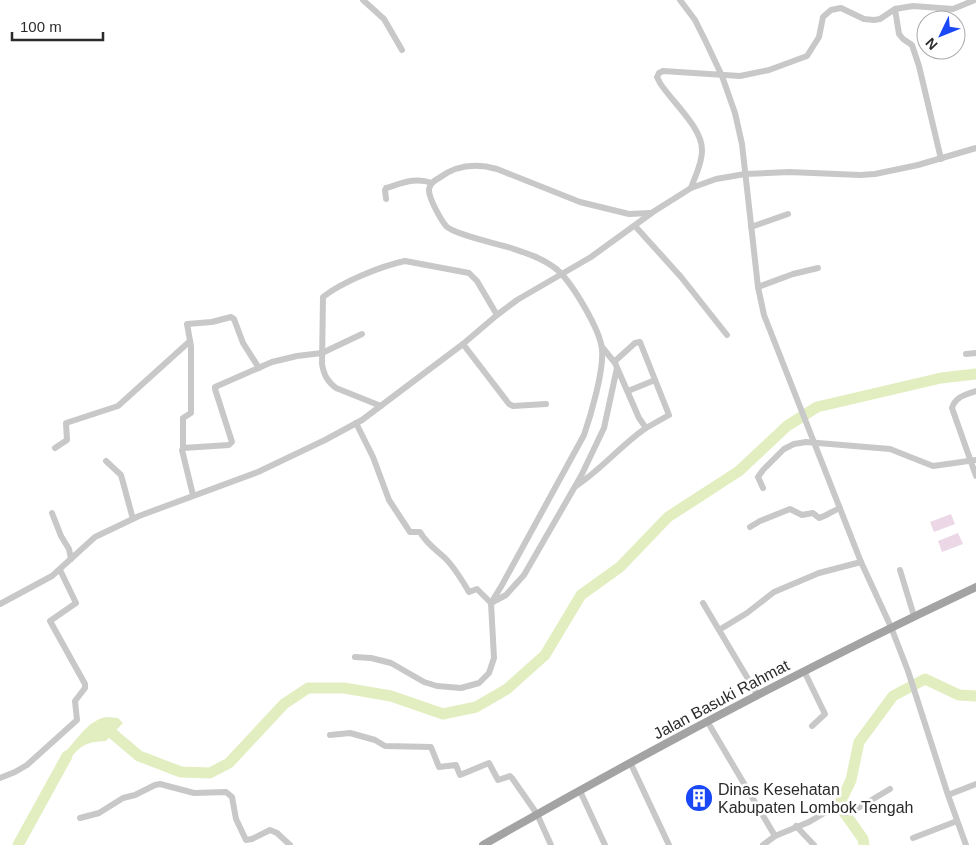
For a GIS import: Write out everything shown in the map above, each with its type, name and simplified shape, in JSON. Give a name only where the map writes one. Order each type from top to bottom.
[{"type":"main road","name":"Jalan Basuki Rahmat","points":[[483,845],[630,762],[758,694],[891,627],[976,587]]},
{"type":"street","points":[[363,0],[384,19],[402,50]]},
{"type":"street","points":[[680,0],[695,20],[722,76],[738,124],[746,174],[758,286],[764,316],[861,562],[891,627],[908,671],[966,845]]},
{"type":"street","points":[[691,188],[702,157],[701,140],[696,130],[658,80],[658,76],[663,71],[722,76],[754,74],[807,56],[819,38],[823,17],[834,8],[841,8],[864,19],[874,20],[880,19],[895,9],[913,6],[953,9],[975,0]]},
{"type":"street","points":[[895,9],[899,34],[912,45],[919,66],[941,159]]},
{"type":"street","points":[[0,604],[32,588],[60,570],[95,537],[133,519],[258,472],[356,423],[463,344],[517,300],[591,257],[652,213],[691,188],[716,179],[746,174],[789,172],[875,174],[941,159],[976,148]]},
{"type":"street","points":[[646,428],[639,418],[616,365],[602,348],[589,315],[562,274],[539,259],[449,229],[440,217],[429,191],[432,183],[442,175],[458,167],[485,167],[531,182],[580,202],[627,214],[652,213]]},
{"type":"street","points":[[386,199],[384,190],[386,188],[413,180],[432,183]]},
{"type":"street","points":[[751,227],[788,214]]},
{"type":"street","points":[[635,226],[687,284],[727,335]]},
{"type":"street","points":[[381,406],[336,388],[324,375],[322,297],[334,288],[394,263],[405,261],[469,273],[477,281],[497,315]]},
{"type":"street","points":[[758,286],[818,268]]},
{"type":"street","points":[[194,495],[181,452],[183,448],[183,418],[191,413],[190,341],[187,324],[212,322],[232,317],[244,343],[259,368]]},
{"type":"street","points":[[183,448],[231,444],[232,439],[215,388],[272,362],[322,353],[362,334]]},
{"type":"street","points":[[55,448],[67,440],[66,423],[118,406],[190,341]]},
{"type":"street","points":[[491,603],[506,595],[524,575],[575,487],[604,428],[616,365],[639,341],[670,414],[624,444],[594,474],[575,487]]},
{"type":"street","points":[[463,344],[509,404],[513,406],[546,404]]},
{"type":"street","points":[[354,657],[372,658],[392,663],[424,682],[437,686],[461,688],[479,683],[489,673],[494,658],[491,603],[584,435],[602,362],[602,348]]},
{"type":"street","points":[[966,354],[976,353]]},
{"type":"street","points":[[628,391],[655,380]]},
{"type":"street","points":[[976,391],[959,398],[953,403],[952,408],[974,461],[976,476]]},
{"type":"street","points":[[356,423],[373,457],[389,500],[406,528],[410,532],[419,532],[424,540],[443,556],[470,592],[477,589],[491,603]]},
{"type":"street","points":[[763,488],[759,475],[780,452],[794,444],[814,441],[890,449],[932,466],[974,461]]},
{"type":"street","points":[[106,461],[121,475],[133,519]]},
{"type":"street","points":[[750,527],[760,520],[790,509],[802,514],[812,513],[819,518],[828,516],[832,511],[840,508]]},
{"type":"street","points":[[52,513],[61,536],[69,549],[71,559]]},
{"type":"street","points":[[719,630],[747,613],[774,592],[819,573],[861,562]]},
{"type":"street","points":[[0,778],[26,765],[77,720],[76,701],[85,688],[85,684],[50,621],[76,603],[60,570]]},
{"type":"street","points":[[900,570],[914,616]]},
{"type":"street","points":[[703,603],[758,694]]},
{"type":"street","points":[[804,671],[825,714],[812,726]]},
{"type":"street","points":[[708,721],[775,836]]},
{"type":"street","points":[[330,735],[350,733],[386,746],[431,746],[439,767],[457,765],[460,775],[488,763],[498,780],[510,776],[512,778],[537,814],[551,845]]},
{"type":"street","points":[[630,762],[669,845]]},
{"type":"street","points":[[80,818],[99,813],[123,798],[135,795],[155,784],[167,784],[194,793],[226,792],[232,797],[236,819],[246,840],[252,840],[270,830],[277,833],[290,845]]},
{"type":"street","points":[[948,795],[976,784]]},
{"type":"street","points":[[763,845],[775,836],[809,822],[834,807],[844,814],[853,811],[890,789]]},
{"type":"street","points":[[580,791],[605,845]]},
{"type":"street","points":[[913,838],[957,821]]},
{"type":"street","points":[[796,826],[814,845]]},
{"type":"shaded area","points":[[951,514],[955,524],[934,532],[930,522]]},
{"type":"shaded area","points":[[958,533],[963,544],[942,552],[938,541]]},
{"type":"shaded area","points":[[107,717],[118,718],[123,723],[106,741],[85,745],[70,759],[65,752],[79,736],[89,726]]},
{"type":"waterway","points":[[113,734],[139,756],[181,772],[210,773],[229,763],[284,704],[308,688],[344,688],[391,696],[443,714],[476,707],[507,689],[545,655],[581,595],[620,567],[668,517],[739,471],[787,426],[817,407],[941,378],[976,374]]},
{"type":"waterway","points":[[864,845],[863,839],[839,805],[851,780],[859,742],[893,696],[925,679],[959,695],[976,696]]},
{"type":"waterway","points":[[18,845],[67,756]]},
{"type":"place","name":"Dinas Kesehatan Kabupaten Lombok Tengah","points":[[699,798]]}]
